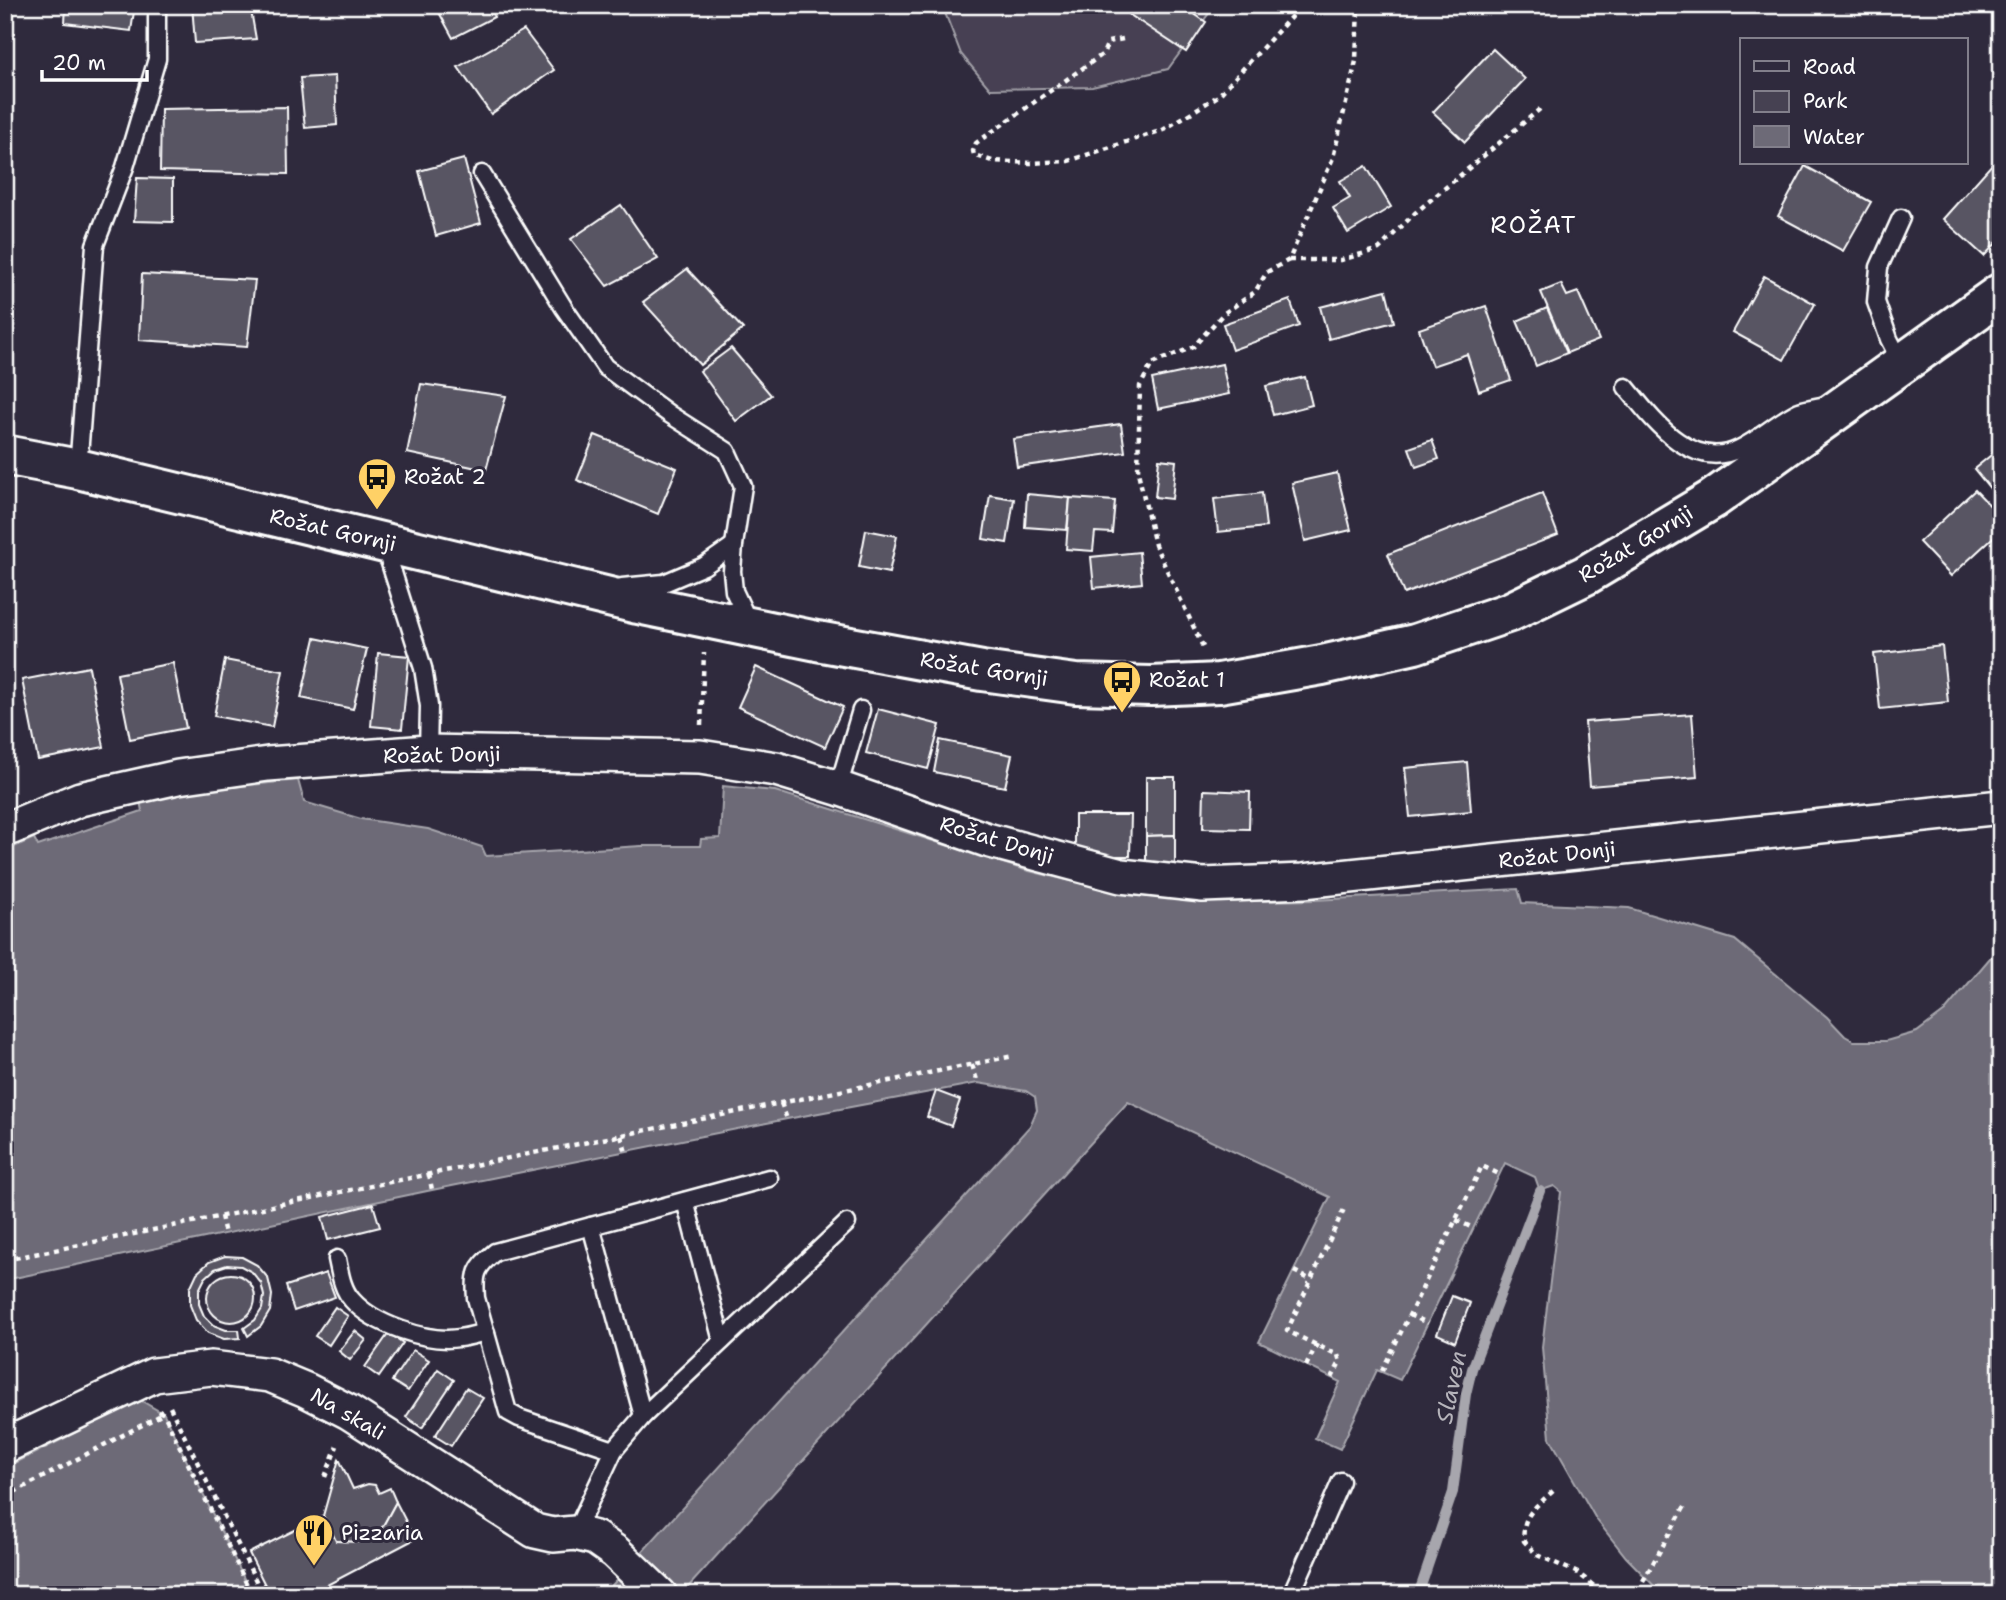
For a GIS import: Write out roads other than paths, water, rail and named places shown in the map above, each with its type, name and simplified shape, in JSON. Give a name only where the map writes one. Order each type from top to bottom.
[{"type":"main road","name":"Rožat Gornji","points":[[5,455],[78,469],[638,604],[982,671],[1076,684],[1150,686],[1219,683],[1322,665],[1415,644],[1510,612],[1587,575],[1713,499],[2001,293]]},
{"type":"street","name":"Rožat Donji","points":[[5,830],[80,799],[178,777],[268,764],[428,752],[700,757],[776,769],[987,840],[1121,876],[1203,885],[1303,881],[2001,807]]},
{"type":"street","name":"Na skali","points":[[5,1446],[211,1368],[270,1375],[349,1412],[535,1531],[554,1535],[575,1533],[595,1538],[615,1552],[660,1595]]},
{"type":"lane","points":[[78,469],[95,245],[125,167],[157,60],[157,5]]},
{"type":"lane","points":[[482,174],[564,308],[605,367],[669,414],[727,451],[743,486],[734,545],[734,591],[751,627]]},
{"type":"lane","points":[[1901,218],[1879,267],[1877,302],[1889,340],[1902,364]]},
{"type":"lane","points":[[1626,387],[1656,423],[1686,448],[1717,456],[1739,449],[1800,411],[1851,400]]},
{"type":"lane","points":[[383,541],[423,668],[429,706],[428,752]]},
{"type":"lane","name":"Rožat Gornji","points":[[589,591],[664,583],[704,566],[734,545]]},
{"type":"lane","points":[[838,788],[861,710]]},
{"type":"lane","points":[[614,1450],[519,1419],[508,1412],[476,1298],[474,1278],[482,1263],[495,1252],[769,1178]]},
{"type":"lane","points":[[684,1201],[722,1341]]},
{"type":"lane","points":[[575,1533],[614,1450],[643,1416],[847,1223]]},
{"type":"lane","points":[[591,1226],[643,1416]]},
{"type":"lane","points":[[337,1259],[344,1287],[352,1300],[368,1314],[424,1337],[457,1339],[486,1332]]},
{"type":"lane","points":[[1291,1595],[1340,1481]]},
{"type":"water","points":[[298,780],[304,802],[361,819],[428,829],[482,847],[486,856],[641,846],[700,846],[701,839],[720,838],[723,786],[775,791],[1025,870],[1126,894],[1203,902],[1314,900],[1518,889],[1522,903],[1629,908],[1735,940],[1854,1041],[1886,1041],[1917,1032],[1945,1011],[2001,945],[2001,1595],[1663,1595],[1626,1557],[1596,1519],[1550,1438],[1542,1347],[1561,1192],[1554,1186],[1540,1191],[1535,1177],[1505,1163],[1400,1380],[1377,1370],[1340,1449],[1315,1438],[1340,1382],[1259,1342],[1330,1197],[1128,1102],[681,1595],[603,1595],[1030,1126],[1037,1110],[1035,1097],[1026,1091],[978,1083],[432,1190],[5,1280],[5,851],[34,838],[38,846],[142,811],[140,801],[202,790]]},
{"type":"water","points":[[140,1400],[164,1414],[252,1595],[5,1595],[5,1468]]},
{"type":"waterway","name":"Slaven","points":[[1418,1595],[1453,1492],[1466,1394],[1472,1369],[1540,1191]]},
{"type":"place","name":"Rožat 2","points":[[377,511]]},
{"type":"place","name":"Rožat 1","points":[[1122,714]]},
{"type":"place","name":"Pizzaria","points":[[314,1567]]},
{"type":"district","name":"ROŽAT","points":[[1534,225]]}]
